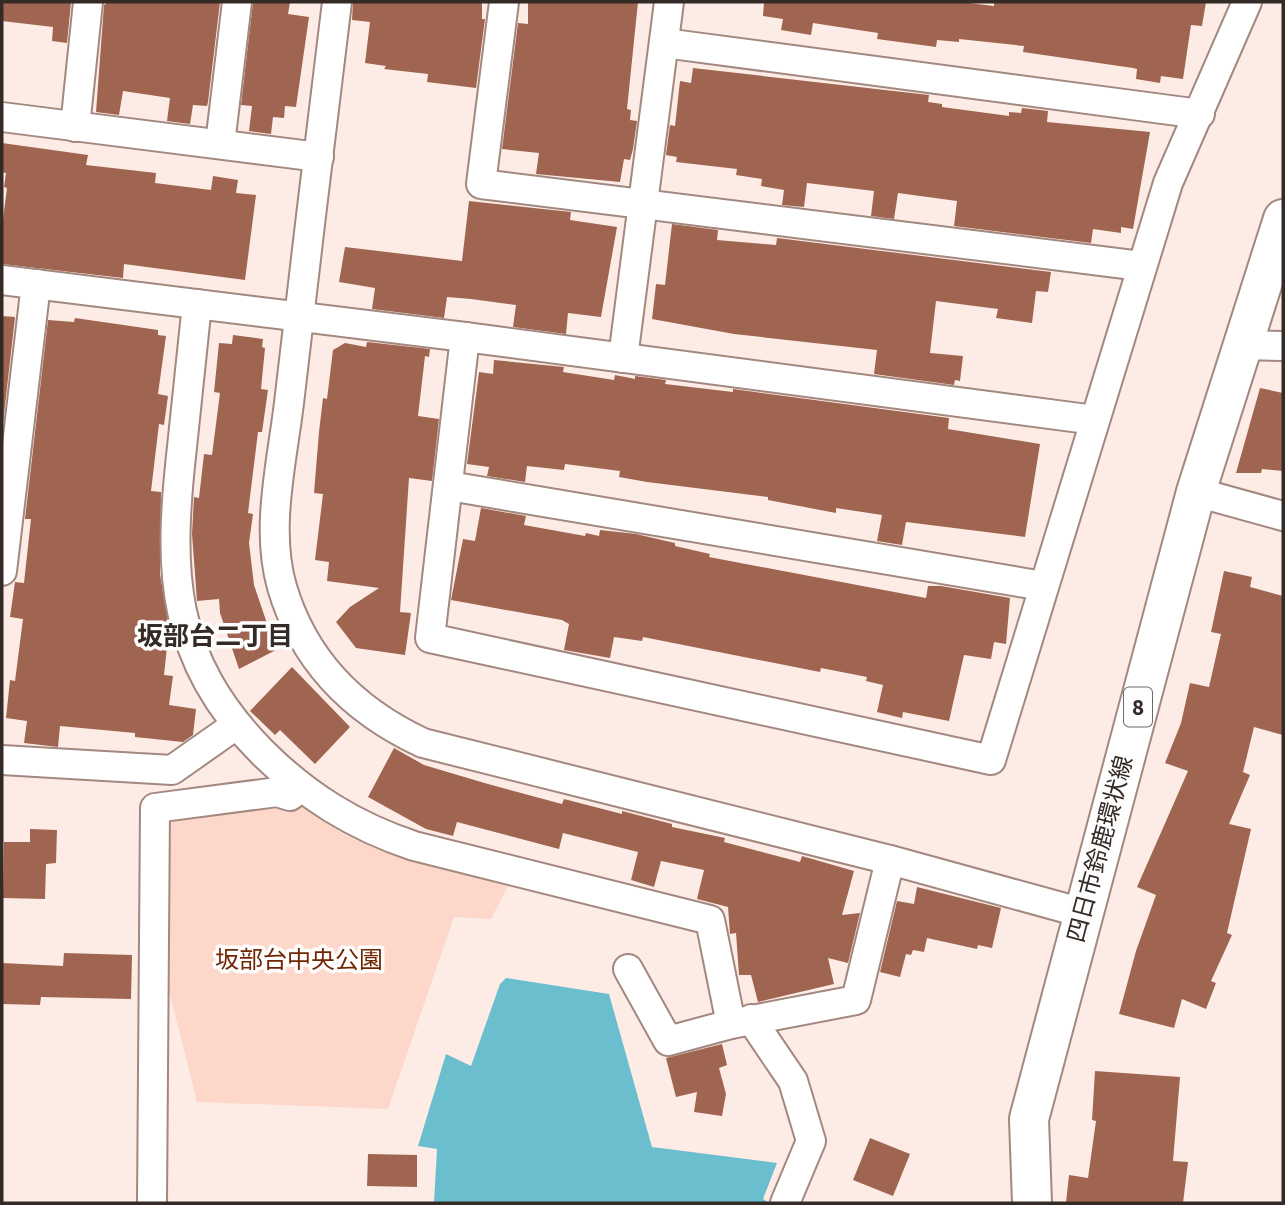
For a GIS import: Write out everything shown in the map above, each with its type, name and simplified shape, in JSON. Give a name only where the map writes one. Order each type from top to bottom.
[{"type":"main road","name":"四日市鈴鹿環状線","points":[[1032,1203],[1029,1119],[1196,492],[1283,219]]},
{"type":"street","points":[[75,127],[88,2]]},
{"type":"street","points":[[220,144],[237,2]]},
{"type":"street","points":[[337,2],[298,317],[275,553],[282,587],[307,647],[341,690],[390,727],[423,743],[890,860],[1083,913]]},
{"type":"street","points":[[504,2],[481,184],[1140,266]]},
{"type":"street","points":[[624,358],[669,2]]},
{"type":"street","points":[[466,337],[430,638],[991,760],[1140,266],[1168,183],[1247,2]]},
{"type":"street","points":[[664,43],[1200,114]]},
{"type":"street","points":[[2,117],[319,157]]},
{"type":"street","points":[[2,280],[466,337],[1095,420]]},
{"type":"street","points":[[2,571],[36,285]]},
{"type":"street","points":[[197,304],[173,523],[176,587],[200,665],[212,692],[236,725],[301,787],[342,817],[377,834],[414,846],[710,920],[741,1022],[793,1082],[810,1132],[808,1150],[785,1203]]},
{"type":"street","points":[[1243,345],[1283,346]]},
{"type":"street","points":[[449,486],[1043,586]]},
{"type":"street","points":[[1196,492],[1283,516]]},
{"type":"street","points":[[2,760],[172,770],[236,725]]},
{"type":"street","points":[[152,1203],[155,808],[277,792],[290,796],[301,787]]},
{"type":"street","points":[[628,969],[668,1041],[741,1022],[856,1000],[890,860]]},
{"type":"green space","name":"坂部台中央公園","points":[[273,802],[307,808],[343,834],[400,857],[508,886],[491,919],[454,917],[388,1109],[197,1102],[162,963],[167,816]]},
{"type":"water","points":[[506,978],[609,994],[652,1147],[777,1163],[763,1199],[769,1203],[434,1203],[437,1149],[418,1146],[446,1054],[471,1066],[500,984]]},
{"type":"building","points":[[2,2],[71,2],[67,43],[52,41],[53,27],[2,21]]},
{"type":"building","points":[[108,2],[220,2],[208,102],[207,106],[193,105],[190,124],[167,121],[170,98],[123,91],[119,115],[96,112],[104,5]]},
{"type":"building","points":[[253,2],[290,2],[288,14],[309,17],[296,107],[285,106],[284,118],[273,117],[271,134],[249,131],[252,106],[241,105]]},
{"type":"building","points":[[353,2],[482,2],[482,19],[485,19],[476,88],[427,82],[428,74],[384,69],[386,66],[365,63],[370,22],[352,20]]},
{"type":"building","points":[[528,2],[638,2],[627,109],[631,110],[630,120],[637,121],[630,160],[624,159],[620,182],[536,174],[539,153],[502,149],[518,23],[528,24]]},
{"type":"building","points":[[764,2],[961,2],[994,6],[994,2],[1206,2],[1202,26],[1191,25],[1183,79],[1161,76],[1160,83],[1136,79],[1137,69],[1023,52],[1024,46],[959,39],[959,42],[937,40],[936,47],[877,39],[878,33],[813,23],[811,35],[781,30],[783,19],[763,16]]},
{"type":"building","points":[[693,68],[929,95],[928,102],[942,104],[942,107],[1009,116],[1009,112],[1021,113],[1022,108],[1048,111],[1047,122],[1150,132],[1133,229],[1121,227],[1121,233],[1093,229],[1091,243],[954,226],[957,201],[898,193],[894,219],[871,216],[874,191],[807,183],[804,207],[782,205],[784,190],[761,186],[762,179],[736,175],[737,169],[676,162],[677,157],[666,155],[670,125],[675,126],[680,81],[691,83]]},
{"type":"building","points":[[2,143],[88,155],[86,165],[156,173],[155,183],[211,190],[213,176],[238,180],[236,193],[256,195],[245,280],[124,264],[123,278],[2,264],[2,227],[7,188],[4,187],[6,173],[2,172]]},
{"type":"building","points":[[469,201],[571,212],[570,220],[617,227],[601,317],[568,313],[566,334],[513,327],[516,305],[471,299],[447,297],[444,318],[372,309],[375,288],[339,282],[345,247],[462,261]]},
{"type":"building","points":[[672,224],[718,230],[717,240],[776,245],[777,238],[1051,272],[1048,292],[1036,291],[1032,323],[996,318],[998,309],[936,301],[930,353],[963,356],[960,381],[955,380],[954,385],[874,374],[877,350],[734,334],[652,319],[656,284],[665,285]]},
{"type":"building","points":[[2,316],[15,317],[2,432]]},
{"type":"building","points":[[75,318],[158,330],[158,335],[166,336],[158,394],[168,396],[164,425],[159,424],[151,491],[161,492],[160,574],[169,628],[164,675],[173,676],[169,705],[196,709],[193,735],[183,742],[135,737],[135,733],[60,726],[58,747],[24,743],[27,721],[6,718],[10,680],[15,681],[23,619],[10,617],[15,582],[24,583],[31,519],[25,519],[48,320],[74,322]]},
{"type":"building","points":[[233,335],[263,339],[262,347],[265,348],[261,389],[268,390],[262,432],[258,432],[248,513],[253,514],[249,543],[254,585],[276,650],[239,669],[220,613],[219,599],[197,601],[192,534],[194,497],[199,498],[204,454],[212,455],[220,393],[214,392],[219,343],[232,344]]},
{"type":"building","points":[[367,342],[430,349],[429,357],[425,356],[418,416],[439,419],[432,481],[409,478],[400,612],[411,613],[405,655],[356,648],[336,622],[350,607],[379,588],[327,581],[329,562],[315,560],[323,494],[314,493],[319,432],[323,398],[327,399],[333,350],[345,343],[366,347]]},
{"type":"building","points":[[494,360],[564,367],[563,372],[614,380],[615,375],[635,379],[635,376],[666,380],[665,384],[733,392],[733,389],[949,418],[948,429],[1040,444],[1025,537],[906,522],[902,545],[877,541],[882,515],[836,508],[836,513],[768,500],[768,497],[647,482],[619,477],[620,471],[565,464],[564,470],[527,466],[525,482],[487,476],[489,467],[467,464],[479,372],[493,374]]},
{"type":"building","points":[[1260,388],[1283,393],[1283,471],[1262,469],[1261,473],[1236,473]]},
{"type":"building","points":[[481,508],[526,516],[524,525],[585,536],[586,533],[599,536],[600,530],[636,534],[710,554],[709,557],[926,598],[928,586],[941,586],[1010,598],[1006,644],[994,642],[991,659],[964,655],[949,721],[903,712],[902,718],[877,712],[883,685],[866,681],[867,677],[821,668],[820,672],[643,637],[642,641],[614,637],[610,658],[564,650],[569,624],[562,620],[451,600],[463,539],[475,541]]},
{"type":"building","points":[[1224,571],[1252,577],[1250,587],[1283,596],[1283,735],[1254,727],[1243,772],[1250,775],[1229,824],[1251,829],[1227,933],[1232,935],[1211,981],[1216,983],[1206,1009],[1182,999],[1174,1028],[1119,1014],[1136,951],[1156,895],[1137,887],[1188,771],[1165,763],[1181,723],[1190,683],[1209,687],[1221,634],[1211,632]]},
{"type":"building","points":[[292,667],[350,727],[315,764],[280,730],[275,735],[250,711]]},
{"type":"building","points":[[394,748],[424,765],[562,804],[564,799],[622,814],[622,811],[672,824],[672,827],[725,838],[724,842],[800,862],[802,856],[854,871],[842,915],[860,913],[848,963],[828,958],[834,984],[758,1002],[751,975],[739,975],[736,933],[730,934],[728,907],[697,899],[704,870],[661,861],[654,887],[631,880],[638,852],[563,833],[559,849],[457,822],[453,836],[426,829],[368,797]]},
{"type":"building","points":[[30,829],[57,830],[56,863],[46,864],[45,899],[3,898],[4,842],[30,842]]},
{"type":"building","points":[[917,887],[1001,908],[992,948],[978,945],[977,949],[927,938],[924,952],[913,950],[911,955],[906,954],[900,977],[880,972],[897,901],[914,904]]},
{"type":"building","points":[[64,953],[132,955],[131,999],[41,997],[40,1005],[2,1004],[2,963],[63,966]]},
{"type":"building","points":[[722,1044],[727,1065],[719,1068],[726,1094],[722,1116],[694,1112],[697,1092],[676,1097],[666,1058]]},
{"type":"building","points":[[1095,1071],[1180,1077],[1173,1161],[1188,1162],[1183,1203],[1066,1203],[1069,1175],[1088,1178],[1096,1121],[1092,1120]]},
{"type":"building","points":[[870,1138],[910,1154],[893,1196],[853,1180]]},
{"type":"building","points":[[368,1154],[417,1155],[417,1187],[367,1186]]},
{"type":"district","name":"坂部台二丁目","points":[[215,636]]}]
